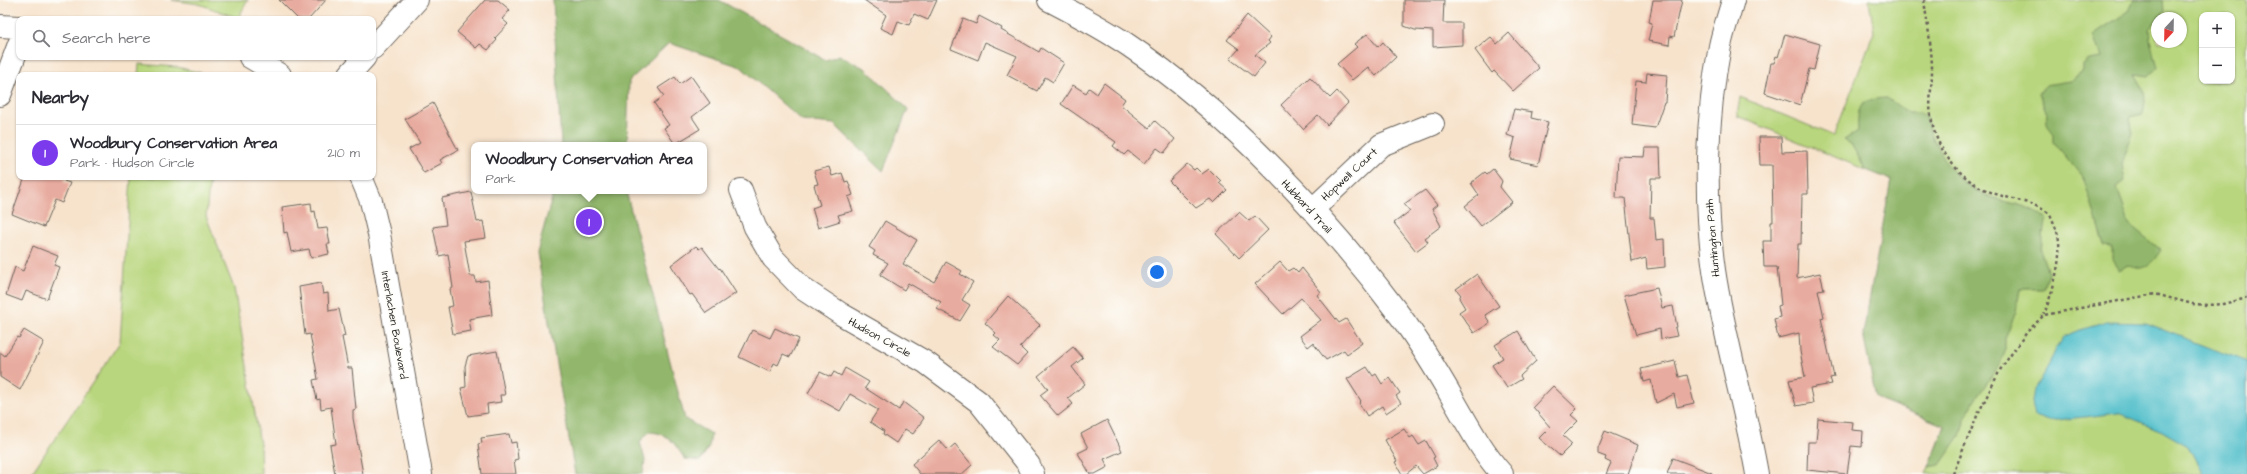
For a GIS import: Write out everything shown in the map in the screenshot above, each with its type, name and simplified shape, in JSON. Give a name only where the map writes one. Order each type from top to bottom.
[{"type":"street","points":[[376,45],[417,0]]},
{"type":"street","name":"Hubbard Trail","points":[[1049,0],[1080,7],[1127,45],[1173,79],[1251,147],[1312,210],[1358,262],[1401,318],[1441,378],[1490,461],[1502,474]]},
{"type":"street","name":"Huntington Path","points":[[1733,0],[1720,46],[1715,80],[1708,176],[1709,222],[1715,277],[1757,474]]},
{"type":"street","points":[[0,26],[16,27]]},
{"type":"street","points":[[0,95],[16,52]]},
{"type":"street","points":[[255,60],[275,72]]},
{"type":"street","points":[[352,72],[362,60]]},
{"type":"street","name":"Hopwell Court","points":[[1312,210],[1381,145],[1433,124]]},
{"type":"street","name":"Interlachen Boulevard","points":[[362,180],[371,201],[379,234],[421,474]]},
{"type":"street","name":"Hudson Circle","points":[[741,190],[755,227],[773,258],[803,289],[841,314],[925,362],[979,402],[1029,465],[1033,474]]},
{"type":"path","points":[[1924,0],[1931,53],[1932,122],[1936,134],[1951,161],[1960,173],[1982,189],[2009,198],[2031,203],[2050,214],[2058,236],[2058,252],[2054,281],[2044,315],[2027,332],[2000,370],[1977,416],[1953,474]]},
{"type":"path","points":[[2044,315],[2155,294],[2193,304],[2207,305],[2223,304],[2247,298]]},
{"type":"green space","points":[[171,0],[248,0],[239,16],[232,16],[199,4]]},
{"type":"green space","points":[[553,0],[719,0],[826,60],[839,55],[866,69],[908,109],[883,171],[834,124],[802,121],[741,67],[669,43],[629,81],[627,142],[561,142]]},
{"type":"green space","points":[[1869,0],[2247,0],[2247,474],[1926,474],[2027,218],[1856,150],[1866,170],[1737,116],[1740,97],[1834,136],[1874,32]]},
{"type":"green space","points":[[2134,0],[2163,0],[2164,11],[2151,12],[2151,27],[2149,29],[2151,48],[2157,68],[2149,76],[2135,74],[2141,84],[2145,97],[2143,114],[2130,117],[2133,133],[2122,164],[2125,181],[2117,187],[2129,224],[2161,250],[2155,259],[2148,265],[2139,268],[2128,265],[2119,270],[2112,259],[2112,247],[2104,246],[2084,179],[2054,142],[2054,135],[2047,125],[2048,116],[2039,94],[2045,85],[2070,81],[2083,72],[2083,65],[2089,60],[2102,58],[2094,34],[2129,11]]},
{"type":"green space","points":[[139,64],[177,67],[198,72],[138,72]]},
{"type":"green space","points":[[1887,98],[1908,113],[1920,113],[1925,116],[1936,145],[1943,158],[1960,179],[1985,195],[2031,209],[2046,219],[2040,250],[2048,272],[2043,289],[2020,289],[2016,312],[2005,338],[2005,352],[2000,364],[1975,400],[1965,419],[1960,436],[1940,465],[1929,467],[1945,426],[1876,398],[1863,334],[1891,180],[1866,170],[1851,144],[1844,140],[1858,131],[1858,115],[1862,105],[1871,100]]},
{"type":"green space","points":[[131,180],[210,180],[206,216],[234,288],[260,444],[261,474],[31,474],[120,342]]},
{"type":"green space","points":[[553,194],[627,194],[685,419],[711,434],[709,447],[700,461],[685,459],[674,444],[662,434],[649,432],[640,442],[645,460],[643,474],[575,474],[537,252]]},
{"type":"water","points":[[2107,322],[2145,323],[2247,362],[2247,474],[2203,474],[2188,446],[2162,431],[2119,413],[2049,421],[2035,416],[2032,402],[2034,389],[2047,369],[2056,349],[2064,337],[2080,330]]},
{"type":"building","points":[[279,0],[326,0],[312,16],[295,16]]},
{"type":"building","points":[[485,0],[498,0],[510,10],[502,19],[508,24],[495,38],[497,40],[488,50],[480,44],[476,48],[457,32]]},
{"type":"building","points":[[864,0],[937,0],[928,20],[914,14],[909,25],[898,21],[893,34],[880,28],[886,15]]},
{"type":"building","points":[[1404,0],[1444,0],[1443,23],[1462,23],[1462,45],[1433,47],[1433,31],[1415,30],[1404,26]]},
{"type":"building","points":[[1653,0],[1682,0],[1674,37],[1670,36],[1669,45],[1648,41],[1652,23],[1649,22]]},
{"type":"building","points":[[1247,15],[1271,37],[1268,41],[1270,43],[1255,55],[1265,63],[1254,77],[1230,59],[1239,49],[1227,40]]},
{"type":"building","points":[[979,16],[1002,28],[1001,30],[1039,52],[1041,48],[1064,63],[1053,82],[1045,77],[1037,91],[1007,75],[1017,56],[985,42],[978,60],[951,49],[963,19],[976,24]]},
{"type":"building","points":[[1509,33],[1539,68],[1513,91],[1494,71],[1492,73],[1475,50],[1491,37],[1497,44]]},
{"type":"building","points":[[1367,34],[1378,47],[1383,42],[1396,57],[1376,76],[1368,67],[1352,80],[1337,64],[1357,47],[1354,44]]},
{"type":"building","points":[[1785,34],[1820,44],[1814,70],[1809,69],[1800,105],[1765,93],[1771,63],[1774,63],[1776,56],[1778,57]]},
{"type":"building","points":[[1647,73],[1667,75],[1665,102],[1655,128],[1632,125],[1636,81],[1646,82]]},
{"type":"building","points":[[691,76],[710,103],[692,117],[700,129],[678,142],[674,142],[664,128],[669,125],[654,103],[664,96],[658,88],[675,77],[680,84]]},
{"type":"building","points":[[1310,77],[1330,98],[1337,91],[1348,103],[1327,125],[1318,115],[1303,129],[1281,105]]},
{"type":"building","points":[[1104,83],[1125,99],[1121,105],[1149,128],[1155,121],[1175,139],[1164,153],[1157,148],[1144,164],[1128,151],[1124,155],[1113,146],[1116,142],[1061,104],[1073,85],[1086,93],[1089,88],[1097,94]]},
{"type":"building","points":[[433,103],[458,150],[440,160],[442,163],[424,173],[409,149],[420,143],[405,119]]},
{"type":"building","points":[[1514,109],[1532,112],[1531,118],[1548,122],[1538,165],[1510,159],[1515,138],[1507,135]]},
{"type":"building","points":[[1759,137],[1781,137],[1782,152],[1807,151],[1808,194],[1802,194],[1801,244],[1798,244],[1797,278],[1820,273],[1824,289],[1818,290],[1824,317],[1821,318],[1834,377],[1830,378],[1832,384],[1810,388],[1813,403],[1796,406],[1789,380],[1805,377],[1800,351],[1799,333],[1778,338],[1774,319],[1780,317],[1778,306],[1781,305],[1777,267],[1764,267],[1763,241],[1771,241],[1771,222],[1773,222],[1772,165],[1760,165]]},
{"type":"building","points":[[1645,148],[1660,148],[1661,178],[1651,178],[1650,218],[1654,218],[1656,240],[1664,239],[1665,267],[1647,269],[1646,258],[1632,262],[1625,198],[1616,198],[1618,156],[1644,157]]},
{"type":"building","points":[[1187,164],[1194,170],[1196,168],[1202,174],[1209,169],[1221,181],[1219,183],[1227,190],[1214,203],[1210,199],[1196,208],[1169,181]]},
{"type":"building","points":[[829,167],[832,176],[842,173],[845,182],[848,181],[853,195],[848,197],[853,211],[838,215],[840,221],[818,228],[812,208],[820,205],[814,185],[818,184],[814,171]]},
{"type":"building","points":[[1493,169],[1502,181],[1500,187],[1512,202],[1481,226],[1465,206],[1479,195],[1471,183],[1485,172],[1487,174]]},
{"type":"building","points":[[24,180],[64,180],[70,183],[62,203],[55,200],[44,227],[12,214]]},
{"type":"building","points":[[1425,190],[1437,205],[1432,209],[1441,226],[1425,238],[1428,242],[1416,251],[1394,223],[1410,211],[1404,204]]},
{"type":"building","points":[[471,192],[477,222],[483,221],[486,238],[464,241],[470,276],[475,276],[476,282],[488,280],[492,315],[469,319],[471,331],[453,334],[448,307],[453,306],[450,289],[453,288],[448,254],[439,256],[433,227],[446,225],[442,198]]},
{"type":"building","points":[[311,203],[312,212],[315,211],[318,229],[327,228],[330,244],[327,244],[329,254],[311,258],[309,249],[291,252],[287,232],[284,233],[282,207]]},
{"type":"building","points":[[1239,212],[1249,221],[1255,216],[1268,230],[1239,258],[1216,234]]},
{"type":"building","points":[[885,221],[917,240],[903,264],[934,282],[946,262],[962,271],[960,274],[973,282],[962,300],[970,305],[960,321],[937,309],[941,302],[908,283],[904,290],[880,275],[888,263],[873,255],[875,251],[869,247]]},
{"type":"building","points":[[33,246],[58,256],[54,265],[59,267],[47,299],[26,291],[22,301],[6,295],[15,267],[23,271]]},
{"type":"building","points":[[696,246],[699,249],[702,247],[719,269],[720,268],[736,293],[706,313],[692,294],[690,295],[671,265]]},
{"type":"building","points":[[1280,262],[1288,271],[1293,268],[1298,273],[1302,268],[1321,292],[1317,295],[1339,323],[1346,319],[1362,343],[1347,354],[1344,350],[1326,360],[1313,343],[1308,347],[1300,336],[1321,320],[1301,298],[1283,314],[1255,284]]},
{"type":"building","points":[[1477,274],[1499,306],[1485,315],[1490,323],[1474,333],[1459,312],[1465,308],[1459,298],[1461,295],[1456,289]]},
{"type":"building","points":[[321,283],[323,294],[328,293],[329,311],[339,309],[345,336],[342,337],[348,368],[352,368],[356,409],[353,410],[353,418],[363,474],[335,474],[330,445],[336,444],[331,407],[321,409],[320,399],[317,400],[313,380],[318,379],[310,334],[305,335],[299,287]]},
{"type":"building","points":[[1657,288],[1662,308],[1673,306],[1677,336],[1661,339],[1660,329],[1636,335],[1624,295]]},
{"type":"building","points":[[1008,296],[1040,325],[1020,347],[1027,354],[1017,365],[993,347],[1000,340],[994,335],[996,333],[985,323]]},
{"type":"building","points":[[775,328],[799,339],[790,357],[783,354],[778,365],[774,363],[770,372],[739,357],[752,330],[770,338]]},
{"type":"building","points":[[24,330],[44,342],[20,390],[0,377],[0,352],[5,356],[17,337],[19,338]]},
{"type":"building","points":[[1518,331],[1536,361],[1520,376],[1522,379],[1507,388],[1492,365],[1503,358],[1495,345]]},
{"type":"building","points":[[1073,347],[1083,358],[1072,367],[1085,384],[1068,398],[1073,404],[1058,416],[1040,395],[1048,389],[1038,376]]},
{"type":"building","points":[[497,351],[505,395],[500,395],[501,402],[487,404],[488,413],[468,416],[461,388],[466,387],[465,366],[468,356]]},
{"type":"building","points":[[1675,361],[1679,377],[1687,375],[1694,403],[1677,407],[1674,394],[1656,403],[1651,380],[1644,382],[1641,369]]},
{"type":"building","points":[[1367,367],[1373,376],[1376,374],[1382,384],[1390,378],[1400,393],[1396,396],[1401,403],[1386,413],[1382,406],[1367,416],[1359,403],[1361,401],[1347,379]]},
{"type":"building","points":[[845,368],[869,382],[865,388],[899,410],[903,402],[924,418],[913,434],[905,429],[896,443],[883,434],[884,431],[870,422],[878,410],[850,394],[840,411],[808,393],[820,372],[831,377],[834,372],[841,376]]},
{"type":"building","points":[[1553,386],[1577,409],[1571,415],[1578,421],[1563,436],[1572,444],[1560,456],[1539,438],[1550,427],[1533,407]]},
{"type":"building","points":[[1818,419],[1853,422],[1852,430],[1863,431],[1862,447],[1851,446],[1847,474],[1807,470],[1808,442],[1816,442]]},
{"type":"building","points":[[1107,420],[1122,451],[1104,459],[1108,467],[1095,474],[1090,474],[1078,453],[1088,448],[1081,434]]},
{"type":"building","points":[[1404,429],[1410,438],[1413,436],[1419,445],[1426,441],[1435,457],[1433,458],[1437,466],[1423,474],[1416,466],[1406,474],[1402,474],[1395,462],[1397,461],[1385,440]]},
{"type":"building","points":[[1605,431],[1638,445],[1628,474],[1606,474],[1611,463],[1605,460],[1606,457],[1598,454],[1598,448]]},
{"type":"building","points":[[509,434],[511,443],[516,442],[518,459],[514,460],[516,474],[482,474],[478,444],[482,443],[481,438]]},
{"type":"building","points":[[939,440],[948,450],[955,444],[972,465],[962,474],[920,474],[912,464]]},
{"type":"building","points":[[1673,458],[1712,473],[1712,474],[1667,474]]},
{"type":"place","name":"Woodbury Conservation Area","points":[[589,222]]}]
